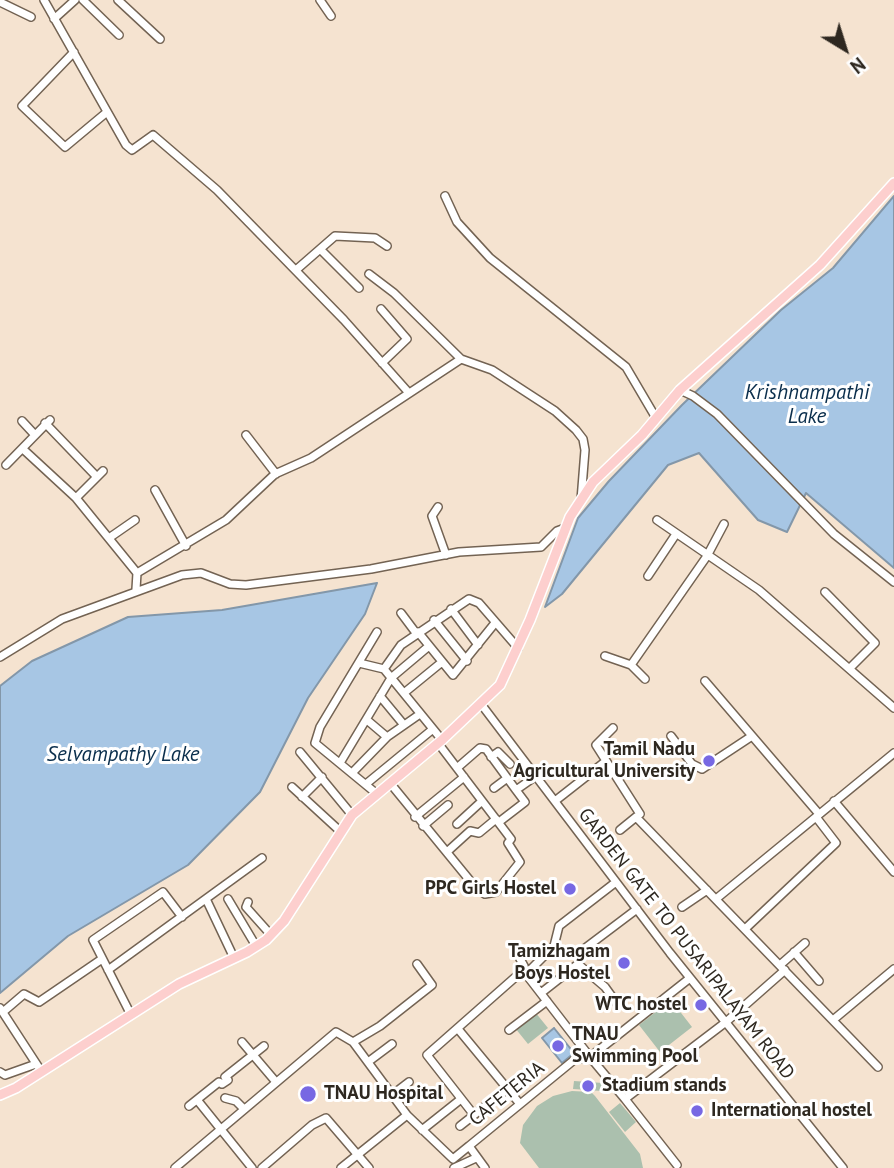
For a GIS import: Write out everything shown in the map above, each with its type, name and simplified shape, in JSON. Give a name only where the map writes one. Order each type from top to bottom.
[{"type":"main road","points":[[0,1095],[39,1067],[179,984],[234,958],[271,935],[284,921],[352,815],[440,741],[499,685],[517,648],[565,528],[593,482],[680,390],[820,265],[894,183]]},
{"type":"street","points":[[44,0],[126,145],[132,150],[153,135],[217,190],[296,270],[409,393]]},
{"type":"street","points":[[54,19],[75,0]]},
{"type":"street","points":[[83,0],[119,35]]},
{"type":"street","points":[[118,0],[160,39]]},
{"type":"street","points":[[320,0],[331,16]]},
{"type":"street","points":[[0,2],[31,18]]},
{"type":"street","points":[[74,52],[22,106],[65,147],[107,112]]},
{"type":"street","points":[[445,196],[457,222],[490,258],[626,367],[656,418]]},
{"type":"street","points":[[296,270],[335,236],[375,238],[387,246]]},
{"type":"street","points":[[321,250],[359,288]]},
{"type":"street","points":[[369,274],[394,293],[461,359],[492,370],[555,411],[576,430],[583,439],[585,450],[580,500]]},
{"type":"street","points":[[381,309],[407,339],[382,363]]},
{"type":"street","points":[[137,573],[226,520],[276,474],[311,458],[461,359]]},
{"type":"street","points":[[680,390],[694,396],[716,414],[825,525],[894,582]]},
{"type":"street","points":[[22,421],[35,435]]},
{"type":"street","points":[[6,465],[24,450],[48,422],[100,474],[76,498]]},
{"type":"street","points":[[246,435],[276,474]]},
{"type":"street","points":[[24,450],[76,498],[137,573],[136,589]]},
{"type":"street","points":[[155,490],[186,546]]},
{"type":"street","points":[[438,507],[432,516],[446,555]]},
{"type":"street","points":[[108,538],[135,520]]},
{"type":"street","points":[[657,520],[759,590],[894,708]]},
{"type":"street","points":[[631,665],[707,556],[724,524]]},
{"type":"street","points":[[0,657],[62,619],[136,589],[201,573],[230,584],[246,585],[446,555],[541,547],[557,531],[565,528]]},
{"type":"street","points":[[648,576],[676,534]]},
{"type":"street","points":[[825,592],[875,643],[850,668]]},
{"type":"street","points":[[384,669],[401,645],[469,598],[479,603],[517,648]]},
{"type":"street","points":[[451,609],[478,645]]},
{"type":"street","points":[[401,613],[453,675],[495,623]]},
{"type":"street","points":[[434,620],[467,661]]},
{"type":"street","points":[[377,632],[320,727],[315,743],[377,794]]},
{"type":"street","points":[[340,763],[391,678],[429,646]]},
{"type":"street","points":[[605,656],[631,665],[645,679]]},
{"type":"street","points":[[404,693],[442,662]]},
{"type":"street","points":[[359,663],[384,669],[421,714],[457,768],[512,839],[508,843],[520,862],[496,892],[485,894],[476,888],[448,850],[415,817],[390,783]]},
{"type":"street","points":[[705,681],[818,816],[836,843],[745,929]]},
{"type":"street","points":[[380,696],[404,725]]},
{"type":"street","name":"GARDEN GATE TO PUSARIPALAYAM ROAD","points":[[481,704],[636,909],[842,1168]]},
{"type":"street","points":[[352,773],[387,737],[421,714]]},
{"type":"street","points":[[366,720],[387,737]]},
{"type":"street","points":[[613,728],[596,745],[640,814]]},
{"type":"street","points":[[366,784],[433,729]]},
{"type":"street","points":[[671,736],[692,764],[702,769],[752,736]]},
{"type":"street","points":[[448,850],[470,831],[479,832],[525,802],[486,749],[480,748],[457,768]]},
{"type":"street","points":[[300,752],[352,815]]},
{"type":"street","points":[[491,757],[498,752],[510,764]]},
{"type":"street","points":[[716,899],[894,753]]},
{"type":"street","points":[[555,801],[606,761]]},
{"type":"street","points":[[516,790],[536,776]]},
{"type":"street","points":[[303,797],[322,777]]},
{"type":"street","points":[[415,817],[464,777]]},
{"type":"street","points":[[494,788],[506,779]]},
{"type":"street","points":[[292,787],[341,832]]},
{"type":"street","points":[[834,800],[894,872]]},
{"type":"street","points":[[457,824],[482,801]]},
{"type":"street","points":[[423,825],[448,805]]},
{"type":"street","points":[[620,830],[636,817],[878,1067]]},
{"type":"street","points":[[108,970],[262,858]]},
{"type":"street","points":[[474,1115],[427,1055],[554,946],[559,926],[616,882]]},
{"type":"street","points":[[682,907],[707,890]]},
{"type":"street","points":[[130,1013],[93,940],[163,892],[182,917]]},
{"type":"street","points":[[228,899],[256,946]]},
{"type":"street","points":[[206,901],[234,958]]},
{"type":"street","points":[[248,902],[246,907],[271,935]]},
{"type":"street","points":[[580,952],[636,909]]},
{"type":"street","points":[[625,1098],[726,1021],[783,968],[804,943]]},
{"type":"street","points":[[794,953],[819,981]]},
{"type":"street","points":[[519,957],[524,972],[625,1098],[676,1167]]},
{"type":"street","points":[[0,1072],[5,1075],[39,1067],[1,1010],[24,994],[39,1002],[102,959]]},
{"type":"street","points":[[353,1042],[380,1026],[432,985],[417,964]]},
{"type":"street","points":[[541,993],[578,964],[605,987],[618,1005]]},
{"type":"street","points":[[833,1020],[894,970]]},
{"type":"street","name":"CAFETERIA","points":[[485,1168],[469,1146],[574,1059],[590,1056],[690,978]]},
{"type":"street","points":[[509,1030],[547,1001]]},
{"type":"street","points":[[458,1029],[520,1104]]},
{"type":"street","points":[[175,1168],[336,1032],[353,1042],[407,1115],[453,1158],[454,1168],[476,1158]]},
{"type":"street","points":[[242,1042],[276,1082]]},
{"type":"street","points":[[368,1062],[392,1044]]},
{"type":"street","points":[[189,1106],[219,1082],[222,1084],[228,1080],[225,1077],[264,1046]]},
{"type":"street","points":[[392,1095],[410,1082]]},
{"type":"street","points":[[460,1126],[507,1089]]},
{"type":"street","points":[[225,1098],[236,1101],[244,1109]]},
{"type":"street","points":[[422,1130],[461,1099]]},
{"type":"street","points":[[198,1101],[252,1168]]},
{"type":"street","points":[[341,1168],[407,1115]]},
{"type":"street","points":[[262,1168],[312,1125],[326,1118],[369,1168]]},
{"type":"street","points":[[453,1158],[469,1146]]},
{"type":"green space","points":[[671,1000],[692,1027],[660,1052],[639,1025]]},
{"type":"green space","points":[[535,1012],[548,1028],[528,1044],[515,1028]]},
{"type":"green space","name":"Stadium stands","points":[[574,1081],[603,1083],[602,1091],[573,1089]]},
{"type":"green space","points":[[572,1091],[591,1092],[595,1096],[640,1154],[643,1168],[539,1168],[520,1143],[523,1125],[537,1106],[553,1096]]},
{"type":"green space","points":[[620,1103],[636,1122],[625,1132],[609,1112]]},
{"type":"water","name":"Krishnampathi Lake","points":[[894,196],[894,568],[806,493],[787,532],[758,520],[699,453],[668,465],[562,594],[545,607],[578,518],[609,481],[682,405],[781,310],[833,268]]},
{"type":"water","name":"Selvampathy Lake","points":[[377,583],[365,614],[308,698],[260,792],[188,865],[68,936],[0,993],[0,686],[32,661],[128,617],[222,610]]},
{"type":"water","name":"TNAU Swimming Pool","points":[[554,1028],[574,1053],[562,1063],[542,1038]]},
{"type":"place","name":"Tamil Nadu Agricultural University","points":[[709,761]]},
{"type":"place","name":"PPC Girls Hostel","points":[[570,889]]},
{"type":"place","name":"Tamizhagam Boys Hostel","points":[[624,963]]},
{"type":"place","name":"WTC hostel","points":[[701,1005]]},
{"type":"place","name":"TNAU Swimming Pool","points":[[558,1046]]},
{"type":"place","name":"Stadium stands","points":[[588,1086]]},
{"type":"place","name":"TNAU Hospital","points":[[308,1094]]},
{"type":"place","name":"International hostel","points":[[697,1111]]}]
